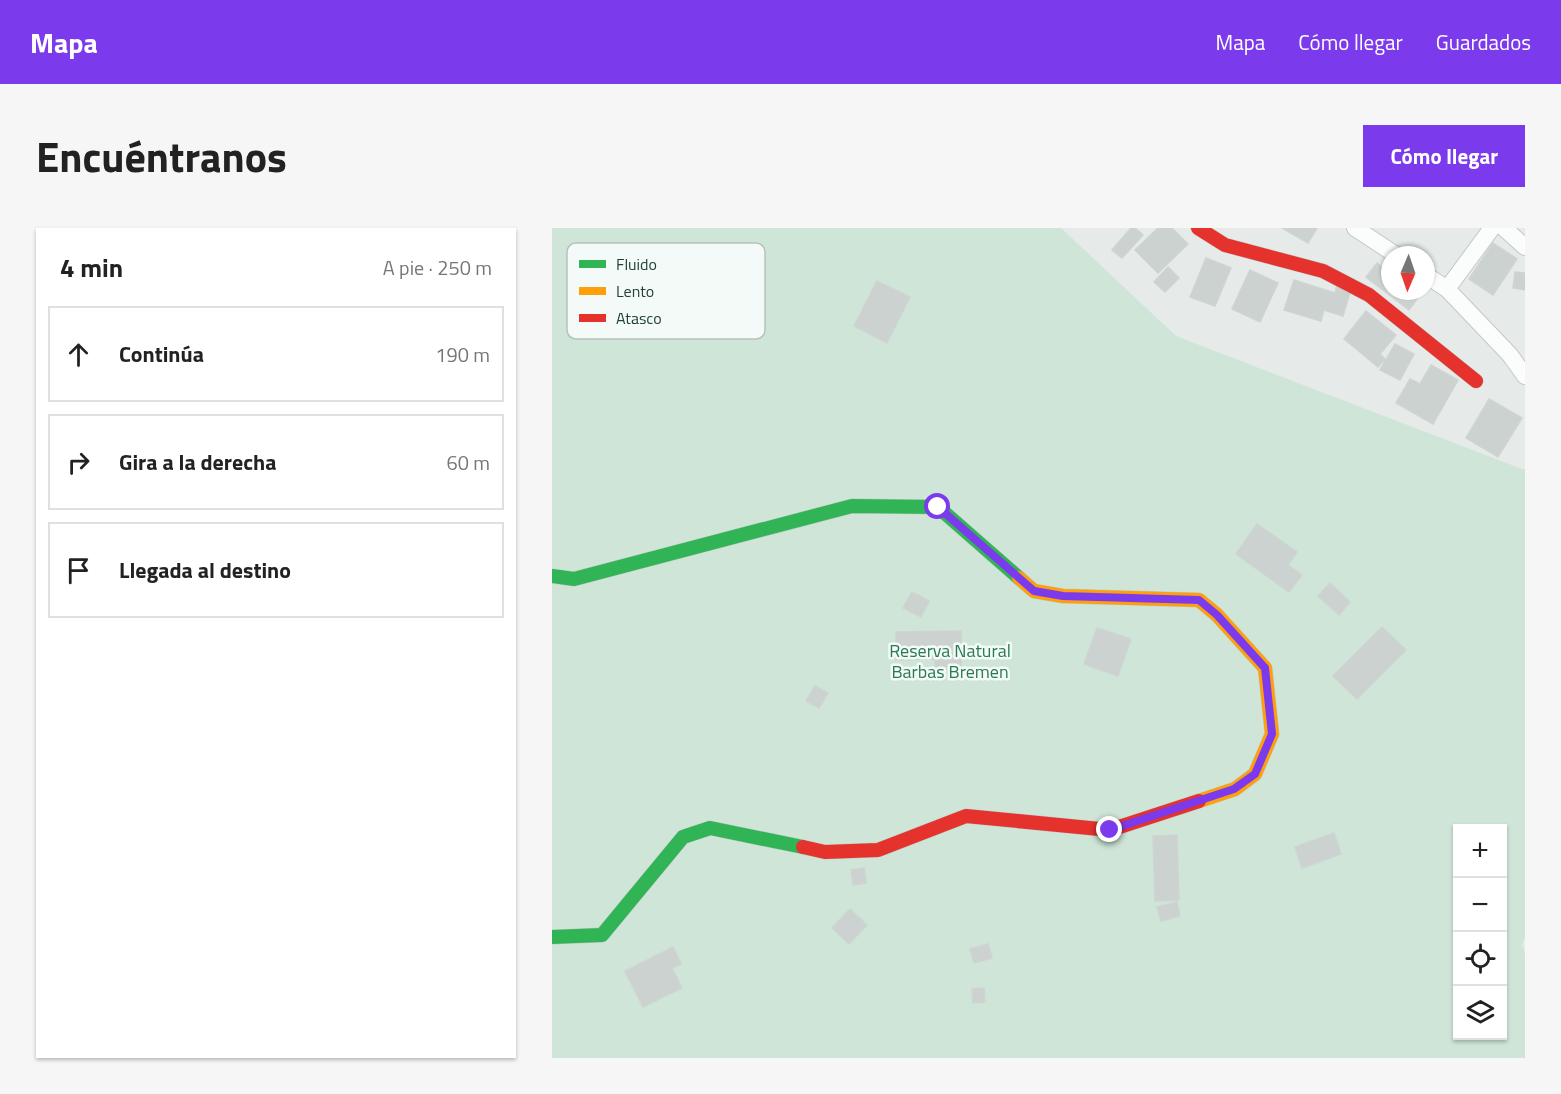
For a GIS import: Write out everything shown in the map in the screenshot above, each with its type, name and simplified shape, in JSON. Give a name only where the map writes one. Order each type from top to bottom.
[{"type":"street","points":[[1198,228],[1225,245],[1323,271],[1369,294],[1476,381]]},
{"type":"street","points":[[1355,228],[1382,246]]},
{"type":"street","points":[[1447,289],[1492,228]]},
{"type":"street","points":[[1504,228],[1525,246]]},
{"type":"street","points":[[1435,281],[1447,289],[1510,355],[1525,376]]},
{"type":"street","points":[[552,576],[574,579],[852,506],[938,507],[1034,591],[1063,596],[1199,600],[1217,615],[1265,668],[1272,734],[1255,774],[1234,789],[1110,830],[966,816],[878,850],[825,852],[710,828],[683,837],[602,935],[578,945],[552,948]]},
{"type":"street","points":[[552,937],[602,935]]},
{"type":"green space","name":"Reserva Natural Barbas Bremen","points":[[552,228],[1061,228],[1176,336],[1525,469],[1525,937],[1522,944],[1525,953],[1525,1058],[552,1058]]},
{"type":"building","points":[[1131,228],[1135,228],[1143,235],[1122,258],[1112,250]]},
{"type":"building","points":[[1158,228],[1172,228],[1188,244],[1158,273],[1135,250]]},
{"type":"building","points":[[1282,228],[1317,228],[1308,243]]},
{"type":"building","points":[[1493,243],[1517,259],[1493,295],[1469,279]]},
{"type":"building","points":[[1206,258],[1231,268],[1215,306],[1190,297]]},
{"type":"building","points":[[1377,263],[1381,266],[1381,289],[1366,277]]},
{"type":"building","points":[[1168,267],[1179,278],[1165,292],[1154,282]]},
{"type":"building","points":[[1250,270],[1278,283],[1260,322],[1232,309]]},
{"type":"building","points":[[1515,272],[1525,273],[1525,290],[1513,288]]},
{"type":"building","points":[[1294,280],[1335,293],[1337,285],[1351,289],[1343,316],[1324,310],[1321,321],[1284,310]]},
{"type":"building","points":[[877,281],[910,297],[887,343],[854,326]]},
{"type":"building","points":[[1396,300],[1416,300],[1409,310]]},
{"type":"building","points":[[1366,311],[1396,335],[1380,354],[1385,359],[1378,367],[1344,339]]},
{"type":"building","points":[[1395,344],[1414,354],[1400,380],[1380,370]]},
{"type":"building","points":[[1431,365],[1458,380],[1433,424],[1396,403],[1410,379],[1420,384]]},
{"type":"building","points":[[1489,399],[1522,418],[1498,457],[1466,438]]},
{"type":"building","points":[[1257,524],[1297,552],[1288,565],[1302,575],[1289,592],[1236,554]]},
{"type":"building","points":[[1330,583],[1350,602],[1339,615],[1318,596]]},
{"type":"building","points":[[912,592],[929,601],[921,617],[903,608]]},
{"type":"building","points":[[1382,627],[1406,650],[1357,699],[1333,676]]},
{"type":"building","points":[[1097,628],[1131,639],[1118,676],[1084,664]]},
{"type":"building","points":[[961,631],[961,668],[935,669],[935,659],[896,660],[896,632]]},
{"type":"building","points":[[815,686],[828,693],[819,708],[806,701]]},
{"type":"building","points":[[1334,833],[1341,854],[1302,868],[1295,847]]},
{"type":"building","points":[[1177,835],[1179,900],[1155,901],[1153,836]]},
{"type":"building","points":[[864,868],[866,883],[853,885],[851,870]]},
{"type":"building","points":[[1177,902],[1180,916],[1161,921],[1157,907]]},
{"type":"building","points":[[850,909],[867,925],[849,944],[832,928]]},
{"type":"building","points":[[988,944],[992,958],[974,963],[970,949]]},
{"type":"building","points":[[673,947],[681,964],[672,968],[682,988],[643,1007],[625,971]]},
{"type":"building","points":[[984,988],[985,1002],[973,1003],[972,989]]},
{"type":"traffic: fast","points":[[552,576],[574,579],[852,506],[938,507],[1019,578]]},
{"type":"traffic: fast","points":[[552,937],[602,935],[683,837],[710,828],[803,847]]},
{"type":"traffic: slow","points":[[1019,578],[1034,591],[1063,596],[1199,600],[1217,615],[1265,668],[1272,734],[1255,774],[1235,789],[1199,801]]},
{"type":"traffic: jam","points":[[1198,228],[1225,245],[1323,271],[1369,295],[1476,381]]},
{"type":"traffic: jam","points":[[803,847],[825,852],[878,850],[966,816],[1110,830],[1199,801]]},
{"type":"route","points":[[938,507],[1034,591],[1063,596],[1199,600],[1217,615],[1265,668],[1272,734],[1255,774],[1234,789],[1110,830]]}]
